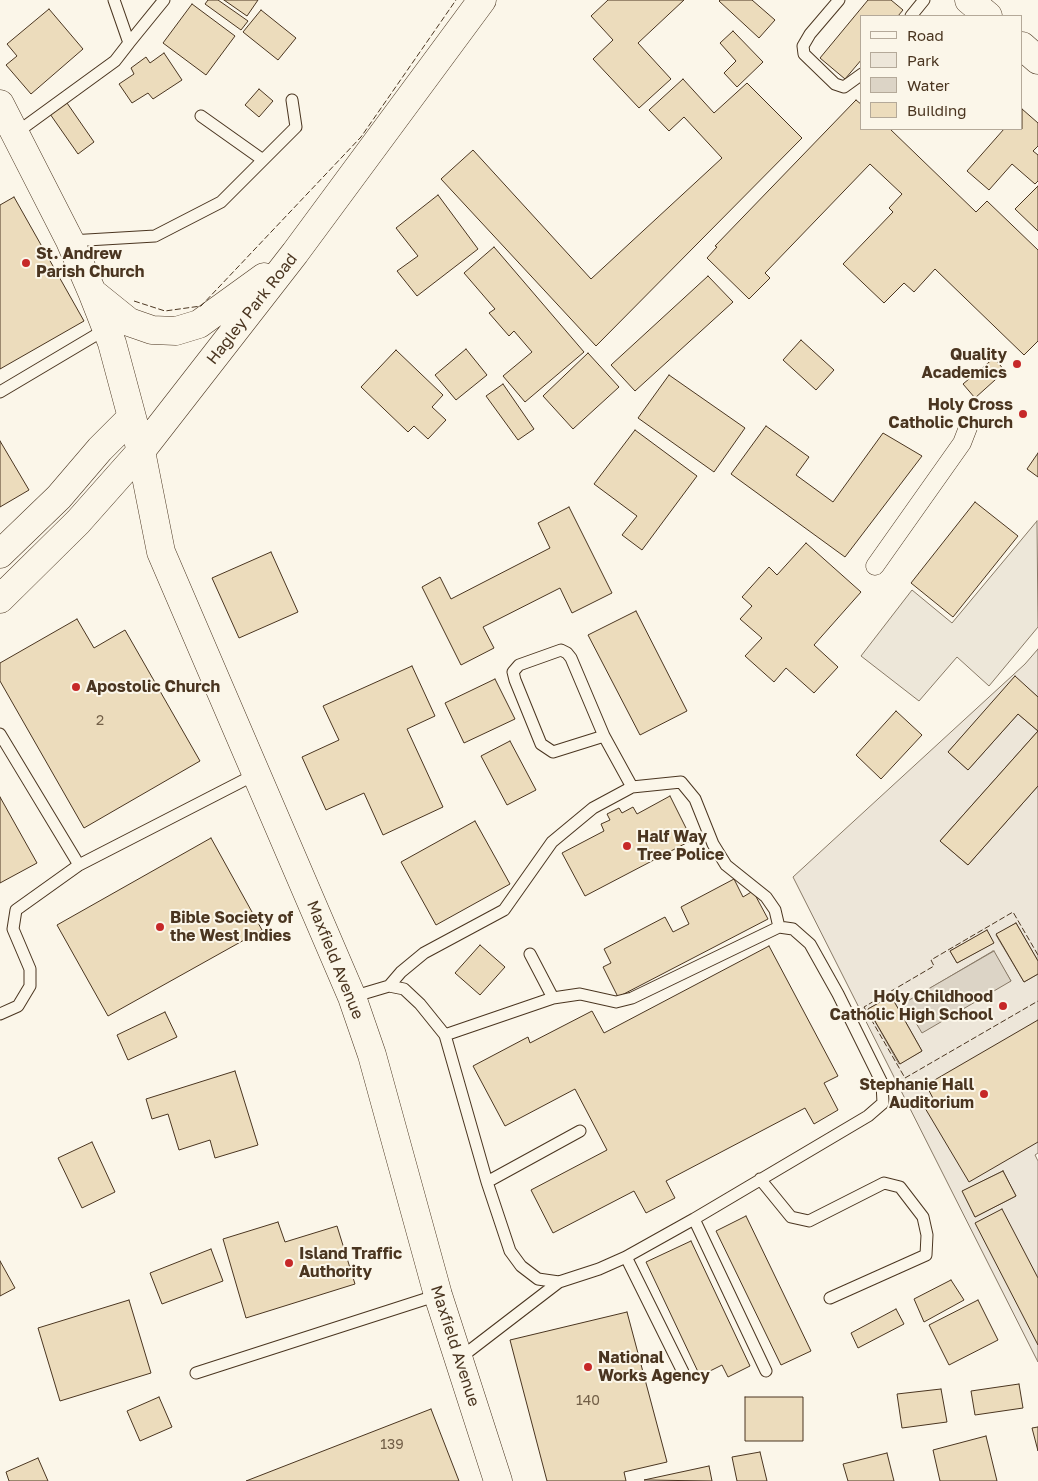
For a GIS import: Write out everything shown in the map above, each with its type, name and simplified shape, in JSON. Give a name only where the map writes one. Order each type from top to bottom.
[{"type":"main road","name":"Hagley Park Road","points":[[0,599],[78,522],[141,451],[295,253],[482,0]]},
{"type":"main road","points":[[969,0],[987,15]]},
{"type":"main road","points":[[1023,47],[1038,60]]},
{"type":"main road","name":"Maxfield Avenue","points":[[0,104],[70,241],[92,292],[106,328],[141,451],[161,552],[352,997],[372,1056],[438,1295],[460,1358],[498,1481]]},
{"type":"main road","points":[[92,292],[129,322],[152,330],[176,331],[199,324],[295,253]]},
{"type":"main road","points":[[0,554],[59,497],[100,449],[131,418]]},
{"type":"street","points":[[875,566],[962,443],[969,425]]},
{"type":"lane","points":[[114,0],[129,43]]},
{"type":"lane","points":[[14,134],[116,61],[164,0]]},
{"type":"lane","points":[[839,0],[810,34],[803,46],[804,54],[835,84],[844,87],[860,75]]},
{"type":"lane","points":[[912,15],[924,0]]},
{"type":"lane","points":[[70,241],[155,236],[221,202],[296,127],[292,100]]},
{"type":"lane","points":[[201,116],[263,160]]},
{"type":"lane","points":[[0,392],[106,328]]},
{"type":"lane","points":[[604,736],[553,752],[542,744],[515,680],[513,672],[518,665],[561,650],[567,653],[571,658],[604,736],[632,787]]},
{"type":"lane","points":[[0,734],[79,865]]},
{"type":"lane","points":[[0,1014],[18,1006],[30,986],[30,969],[13,929],[16,910],[79,865],[256,774]]},
{"type":"lane","points":[[389,986],[401,972],[424,953],[504,910],[552,842],[594,808],[632,787],[681,782],[695,799],[713,844],[726,865],[766,897],[775,910],[779,927]]},
{"type":"lane","points":[[445,1035],[553,998],[580,994],[616,1002],[632,998],[779,927],[793,929],[810,944],[873,1062],[882,1083],[883,1102],[868,1116],[626,1257],[600,1269],[559,1282],[460,1358]]},
{"type":"lane","points":[[530,954],[553,998]]},
{"type":"lane","points":[[352,997],[389,986],[404,989],[420,1004],[445,1035],[487,1182],[510,1251],[521,1266],[538,1279],[559,1282]]},
{"type":"lane","points":[[487,1182],[580,1131]]},
{"type":"lane","points":[[760,1179],[791,1216],[809,1221],[884,1183],[900,1186],[923,1217],[927,1236],[926,1255],[830,1298]]},
{"type":"lane","points":[[694,1219],[766,1371]]},
{"type":"lane","points":[[626,1257],[683,1372]]},
{"type":"lane","points":[[196,1373],[438,1295]]},
{"type":"green space","name":"Holy Childhood Catholic High School","points":[[1038,649],[1038,697],[1015,677],[948,752],[968,770],[1018,714],[1038,731],[940,841],[968,865],[1038,786],[1038,961],[1016,923],[996,935],[1024,982],[1038,974],[1038,1153],[1035,1155],[1038,1161],[1038,1362],[793,877],[1025,664]],"holes":[[[987,931],[993,943],[957,963],[950,951]],[[993,951],[1011,981],[905,1003]],[[891,996],[922,1051],[899,1064],[868,1009]],[[1003,1171],[1016,1196],[975,1217],[963,1191]]]},
{"type":"shaded area","points":[[1037,521],[1038,627],[989,686],[957,657],[919,701],[861,656],[912,590],[952,623]]},
{"type":"water","points":[[994,951],[1011,981],[922,1033],[904,1003]]},
{"type":"building","points":[[208,0],[218,0],[248,21],[241,30],[205,4]]},
{"type":"building","points":[[224,0],[258,0],[247,16]]},
{"type":"building","points":[[608,0],[684,0],[638,43],[671,79],[639,108],[593,59],[613,40],[591,16]]},
{"type":"building","points":[[720,0],[752,0],[775,20],[759,38]]},
{"type":"building","points":[[868,0],[891,0],[903,10],[899,15],[860,15],[860,61],[845,79],[820,58]]},
{"type":"building","points":[[192,4],[235,36],[206,75],[163,43]]},
{"type":"building","points":[[49,9],[83,49],[31,94],[6,65],[17,56],[7,44]]},
{"type":"building","points":[[261,10],[296,38],[278,60],[243,32]]},
{"type":"building","points":[[733,31],[763,62],[737,87],[724,73],[736,61],[720,43]]},
{"type":"building","points":[[164,53],[182,80],[153,99],[148,93],[132,103],[119,84],[134,74],[131,68],[146,57],[150,63]]},
{"type":"building","points":[[683,79],[714,113],[747,83],[802,138],[596,346],[441,179],[473,150],[591,279],[722,158],[684,117],[669,131],[649,110]]},
{"type":"building","points":[[259,89],[273,101],[259,117],[245,105]]},
{"type":"building","points":[[856,100],[860,103],[860,130],[891,130],[976,212],[987,201],[1038,250],[1038,341],[1024,355],[935,269],[914,292],[904,283],[884,303],[843,264],[893,212],[889,208],[902,194],[870,164],[765,273],[770,278],[749,299],[707,258],[717,247],[715,246]]},
{"type":"building","points":[[67,103],[94,142],[78,154],[50,114]]},
{"type":"building","points":[[1023,110],[1038,123],[1038,146],[1033,151],[1038,155],[1038,181],[1035,184],[1012,164],[989,190],[967,171],[1003,130],[1023,130]]},
{"type":"building","points":[[1038,186],[1038,231],[1015,209]]},
{"type":"building","points":[[438,195],[478,249],[417,296],[397,271],[418,256],[396,228]]},
{"type":"building","name":"St. Andrew Parish Church","points":[[14,197],[84,321],[0,369],[0,205]]},
{"type":"building","points":[[494,247],[584,352],[525,402],[503,376],[532,352],[514,331],[509,336],[489,313],[495,309],[464,273]]},
{"type":"building","points":[[708,276],[733,302],[635,391],[611,365]]},
{"type":"building","points":[[801,340],[834,370],[816,390],[783,360]]},
{"type":"building","points":[[466,349],[487,375],[456,400],[435,375]]},
{"type":"building","points":[[396,350],[443,395],[432,407],[446,420],[428,439],[414,426],[408,432],[361,387]]},
{"type":"building","points":[[588,353],[619,387],[573,429],[543,396]]},
{"type":"building","points":[[994,358],[1005,371],[975,398],[963,384]]},
{"type":"building","points":[[669,375],[745,428],[714,472],[638,418]]},
{"type":"building","points":[[503,384],[534,429],[518,440],[486,396]]},
{"type":"building","points":[[766,426],[809,457],[796,475],[833,502],[883,433],[922,456],[845,557],[731,474]]},
{"type":"building","points":[[635,430],[697,476],[642,550],[622,535],[637,516],[594,484]]},
{"type":"building","points":[[0,441],[29,490],[0,507]]},
{"type":"building","points":[[1038,453],[1038,477],[1027,469]]},
{"type":"building","points":[[975,502],[1018,536],[953,617],[911,583]]},
{"type":"building","points":[[569,507],[612,593],[572,613],[560,588],[483,627],[494,648],[461,665],[422,587],[440,577],[451,599],[550,548],[538,523]]},
{"type":"building","points":[[806,543],[861,592],[814,645],[838,667],[814,693],[786,668],[774,682],[745,656],[762,638],[740,619],[752,606],[742,597],[769,567],[777,575]]},
{"type":"building","points":[[271,552],[298,612],[239,638],[212,578]]},
{"type":"building","points":[[636,611],[687,711],[640,735],[588,635]]},
{"type":"building","points":[[77,619],[94,648],[125,630],[200,761],[84,828],[0,681],[0,663]]},
{"type":"building","points":[[412,666],[435,716],[407,729],[443,807],[383,835],[364,793],[326,810],[302,757],[339,740],[323,706]]},
{"type":"building","points":[[1015,676],[1038,697],[1038,731],[1018,714],[968,770],[948,752]]},
{"type":"building","points":[[495,679],[515,719],[464,743],[445,703]]},
{"type":"building","points":[[896,711],[922,735],[881,779],[856,755]]},
{"type":"building","points":[[1038,731],[1038,786],[968,865],[940,841]]},
{"type":"building","points":[[510,741],[536,790],[507,805],[481,756]]},
{"type":"building","name":"Half Way Tree Police","points":[[670,796],[692,840],[585,896],[562,853],[604,831],[601,824],[610,820],[607,814],[619,808],[622,813],[633,807],[637,814]]},
{"type":"building","points":[[0,797],[37,863],[0,883]]},
{"type":"building","points":[[475,821],[510,884],[436,925],[401,862]]},
{"type":"building","name":"Bible Society of the West Indies","points":[[211,838],[262,930],[108,1016],[57,925]]},
{"type":"building","points":[[734,879],[743,897],[753,891],[768,919],[618,997],[603,967],[611,963],[604,949],[665,917],[673,932],[689,924],[681,907]]},
{"type":"building","points":[[1016,923],[1038,961],[1038,974],[1024,982],[996,934]]},
{"type":"building","points":[[987,930],[994,943],[957,963],[950,951]]},
{"type":"building","points":[[480,945],[505,967],[480,995],[455,973]]},
{"type":"building","points":[[769,946],[838,1076],[824,1083],[838,1110],[814,1124],[805,1108],[666,1181],[675,1198],[646,1213],[634,1191],[553,1233],[531,1190],[607,1150],[575,1089],[505,1126],[473,1066],[528,1037],[530,1043],[592,1011],[604,1033]]},
{"type":"building","points":[[891,996],[922,1051],[900,1064],[868,1009]]},
{"type":"building","points":[[165,1012],[177,1037],[128,1060],[117,1035]]},
{"type":"building","name":"Stephanie Hall Auditorium","points":[[1038,1020],[1038,1142],[969,1182],[925,1108],[935,1102],[926,1085]]},
{"type":"building","points":[[235,1071],[258,1145],[215,1158],[210,1140],[179,1150],[168,1114],[152,1119],[146,1099]]},
{"type":"building","points":[[92,1142],[115,1192],[82,1208],[58,1158]]},
{"type":"building","points":[[1003,1171],[1016,1196],[975,1217],[962,1191]]},
{"type":"building","points":[[1002,1209],[1038,1278],[1038,1345],[975,1223]]},
{"type":"building","points":[[746,1216],[811,1351],[781,1365],[716,1231]]},
{"type":"building","name":"Island Traffic Authority","points":[[278,1222],[285,1242],[337,1226],[355,1284],[246,1318],[223,1239]]},
{"type":"building","points":[[691,1241],[750,1366],[728,1377],[722,1365],[700,1376],[646,1262]]},
{"type":"building","points":[[211,1249],[223,1281],[162,1304],[150,1273]]},
{"type":"building","points":[[0,1261],[15,1288],[0,1296]]},
{"type":"building","points":[[951,1280],[964,1300],[924,1322],[914,1299]]},
{"type":"building","points":[[129,1300],[151,1373],[60,1401],[38,1328]]},
{"type":"building","points":[[978,1300],[998,1340],[949,1365],[929,1325]]},
{"type":"building","points":[[896,1309],[904,1324],[858,1348],[851,1333]]},
{"type":"building","points":[[627,1312],[667,1462],[624,1472],[626,1481],[547,1481],[510,1340]]},
{"type":"building","points":[[1019,1384],[1023,1408],[975,1415],[971,1391]]},
{"type":"building","points":[[941,1389],[947,1422],[902,1428],[897,1394]]},
{"type":"building","points":[[159,1397],[172,1427],[140,1441],[127,1411]]},
{"type":"building","points":[[745,1397],[803,1397],[803,1441],[745,1441]]},
{"type":"building","points":[[431,1409],[459,1481],[246,1481]]},
{"type":"building","points":[[1038,1427],[1038,1451],[1032,1428]]},
{"type":"building","points":[[986,1436],[997,1481],[940,1481],[933,1450]]},
{"type":"building","points":[[760,1452],[767,1481],[737,1481],[732,1457]]},
{"type":"building","points":[[887,1453],[894,1481],[848,1481],[843,1464]]},
{"type":"building","points":[[38,1458],[48,1481],[9,1481],[6,1472]]},
{"type":"building","points":[[709,1466],[712,1481],[644,1480]]},
{"type":"fence","points":[[134,301],[165,311],[201,306],[361,137],[456,0]]},
{"type":"fence","points":[[1038,955],[1013,912],[931,960],[934,966],[864,1007],[905,1078],[1038,1001]]},
{"type":"place","name":"St. Andrew Parish Church","points":[[26,263]]},
{"type":"place","name":"Quality Academics","points":[[1017,364]]},
{"type":"place","name":"Holy Cross Catholic Church","points":[[1023,414]]},
{"type":"place","name":"Apostolic Church","points":[[76,687]]},
{"type":"place","name":"Half Way Tree Police","points":[[627,846]]},
{"type":"place","name":"Bible Society of the West Indies","points":[[160,927]]},
{"type":"place","name":"Holy Childhood Catholic High School","points":[[1003,1006]]},
{"type":"place","name":"Stephanie Hall Auditorium","points":[[984,1094]]},
{"type":"place","name":"Island Traffic Authority","points":[[289,1263]]},
{"type":"place","name":"National Works Agency","points":[[588,1367]]}]
